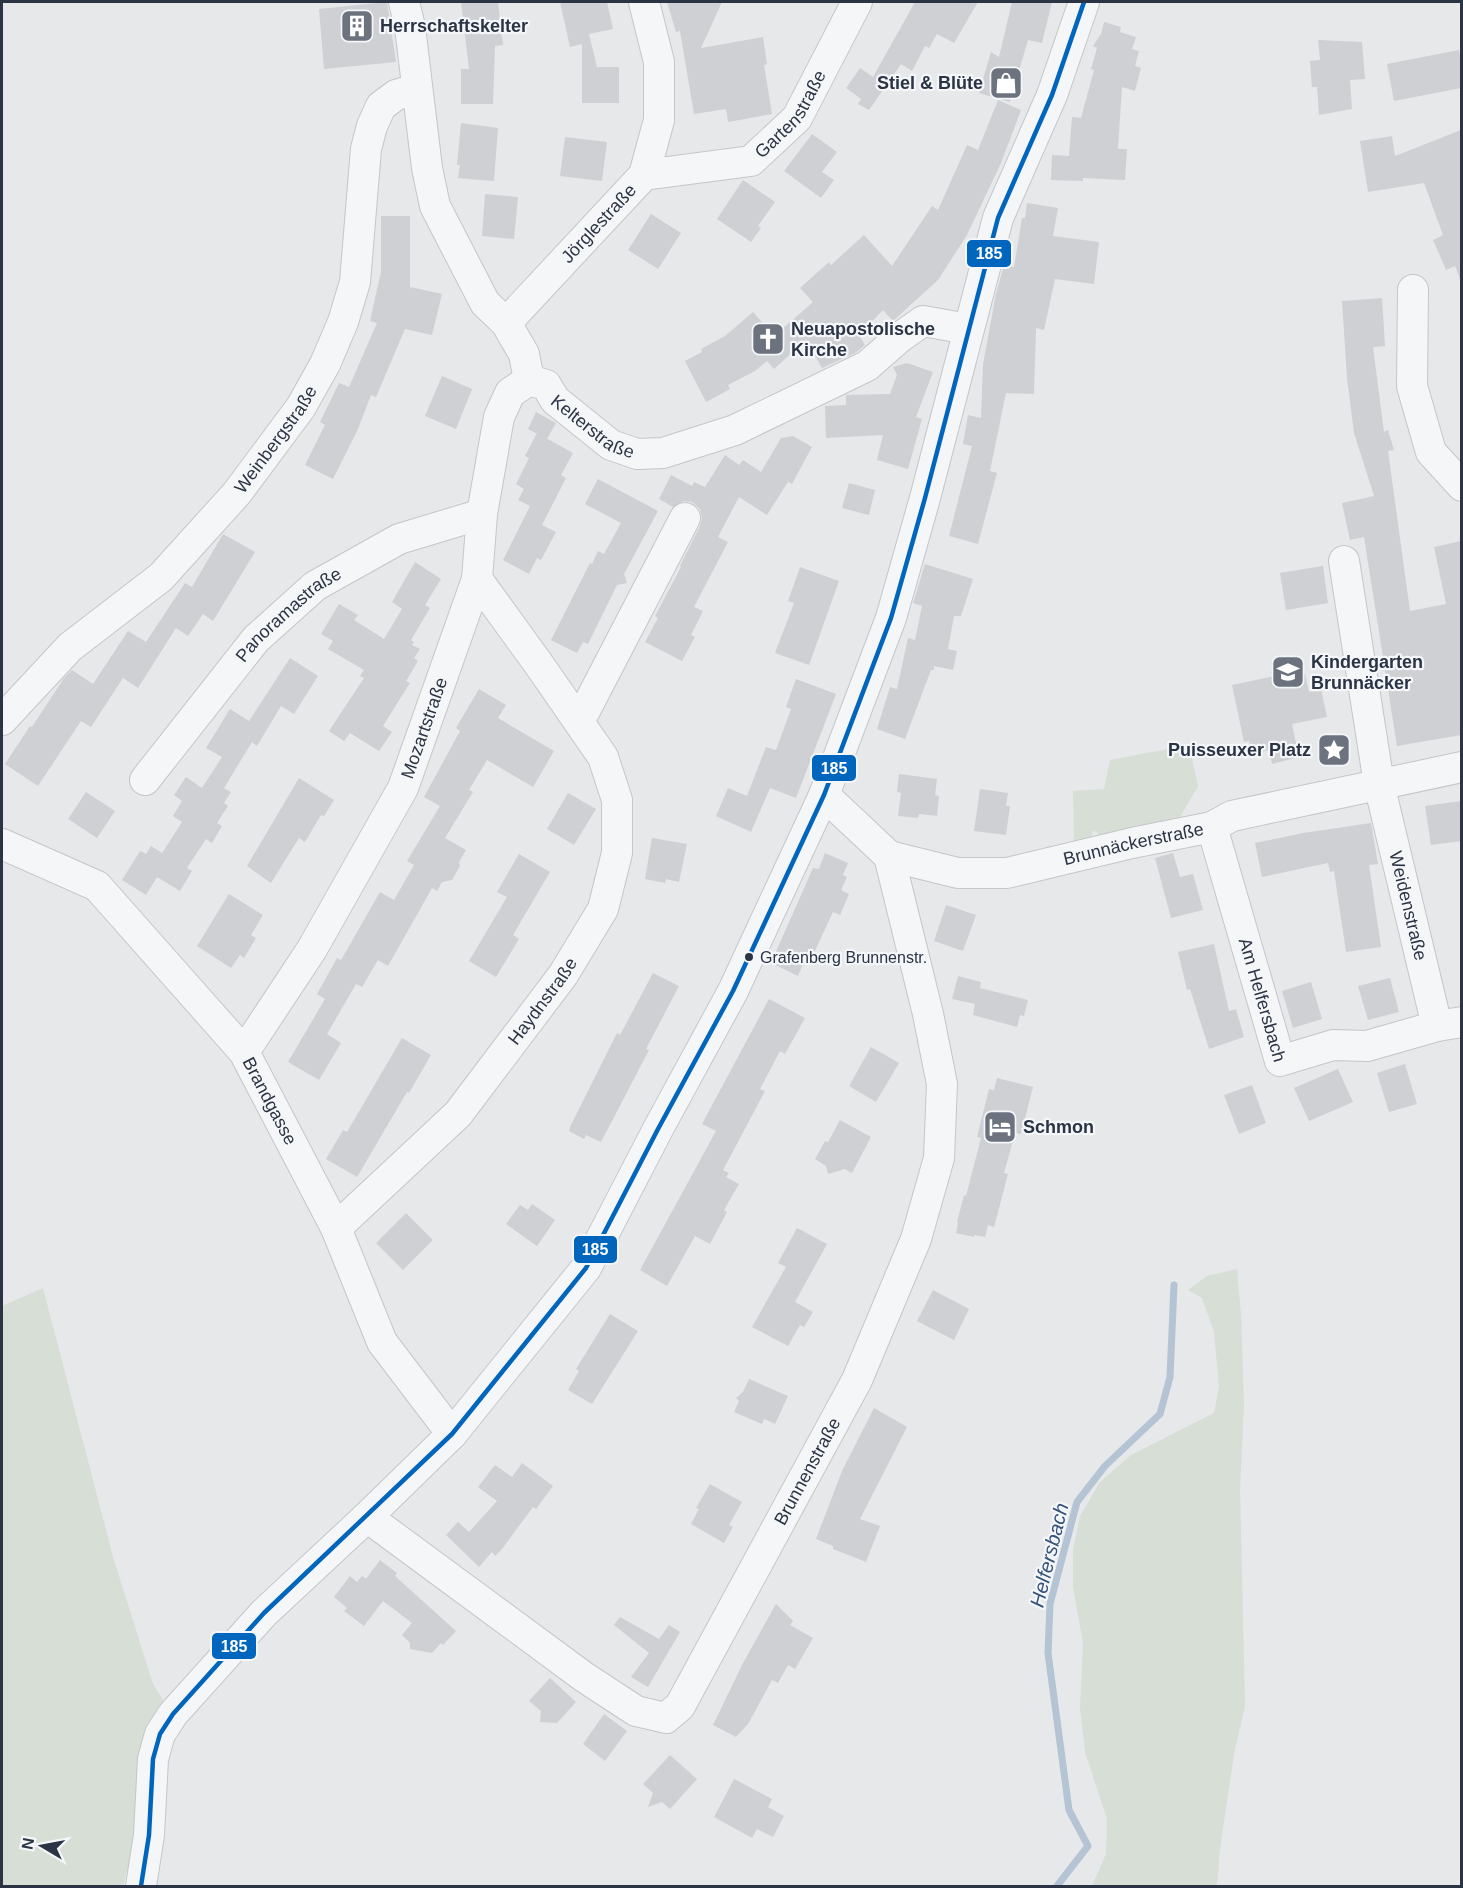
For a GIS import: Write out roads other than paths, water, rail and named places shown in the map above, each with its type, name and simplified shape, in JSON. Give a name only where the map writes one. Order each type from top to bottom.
[{"type":"street","points":[[404,2],[410,27],[426,168],[435,206],[485,303],[506,323],[524,354],[529,380]]},
{"type":"street","name":"Jörglestraße","points":[[506,323],[644,175],[659,120],[659,62],[644,2]]},
{"type":"street","name":"Gartenstraße","points":[[644,175],[751,160],[797,118],[857,2]]},
{"type":"street","points":[[141,1887],[149,1835],[153,1759],[160,1734],[173,1714],[264,1613],[452,1434],[586,1268],[658,1129],[734,991],[824,795],[891,618],[925,498],[998,218],[1052,95],[1084,2]]},
{"type":"street","name":"Weinbergstraße","points":[[2,720],[70,647],[161,577],[237,493],[301,407],[325,364],[343,322],[354,282],[366,149],[372,126],[381,106],[396,95],[417,89]]},
{"type":"street","points":[[1413,290],[1412,386],[1431,452],[1461,486]]},
{"type":"street","name":"Kelterstraße","points":[[529,380],[546,385],[555,400],[611,445],[637,454],[663,453],[735,430],[867,366],[923,321],[968,329]]},
{"type":"street","name":"Mozartstraße","points":[[244,1052],[312,949],[403,788],[477,579],[482,513],[499,417],[510,393],[529,380]]},
{"type":"street","name":"Panoramastraße","points":[[145,780],[256,639],[315,586],[399,539],[482,513]]},
{"type":"street","points":[[579,723],[686,518]]},
{"type":"street","name":"Weidenstraße","points":[[1344,561],[1379,784],[1449,1024]]},
{"type":"street","name":"Haydnstraße","points":[[336,1228],[458,1114],[563,975],[603,909],[618,853],[617,800],[603,757],[477,579]]},
{"type":"street","name":"Brunnäckerstraße","points":[[824,795],[889,856],[958,873],[1008,873],[1212,826],[1232,816],[1461,767]]},
{"type":"street","name":"Am Helfersbach","points":[[1212,826],[1280,1061],[1333,1045],[1367,1046],[1449,1024]]},
{"type":"street","name":"Brandgasse","points":[[2,844],[97,886],[244,1052],[336,1228],[382,1342],[452,1434]]},
{"type":"street","name":"Brunnenstraße","points":[[367,1517],[584,1677],[636,1711],[666,1718],[680,1706],[857,1380],[916,1239],[939,1158],[942,1084],[928,1014],[889,856]]},
{"type":"waterway","name":"Helfersbach","points":[[1057,1886],[1088,1846],[1069,1810],[1048,1653],[1050,1604],[1077,1502],[1105,1466],[1160,1414],[1170,1377],[1174,1285]]},
{"type":"place","name":"Herrschaftskelter","points":[[357,26]]},
{"type":"place","name":"Stiel & Blüte","points":[[1006,83]]},
{"type":"place","name":"Neuapostolische Kirche","points":[[768,339]]},
{"type":"place","name":"Kindergarten Brunnäcker","points":[[1288,672]]},
{"type":"place","name":"Puisseuxer Platz","points":[[1334,750]]},
{"type":"place","name":"Grafenberg Brunnenstr.","points":[[749,957]]},
{"type":"place","name":"Schmon","points":[[1000,1127]]}]
